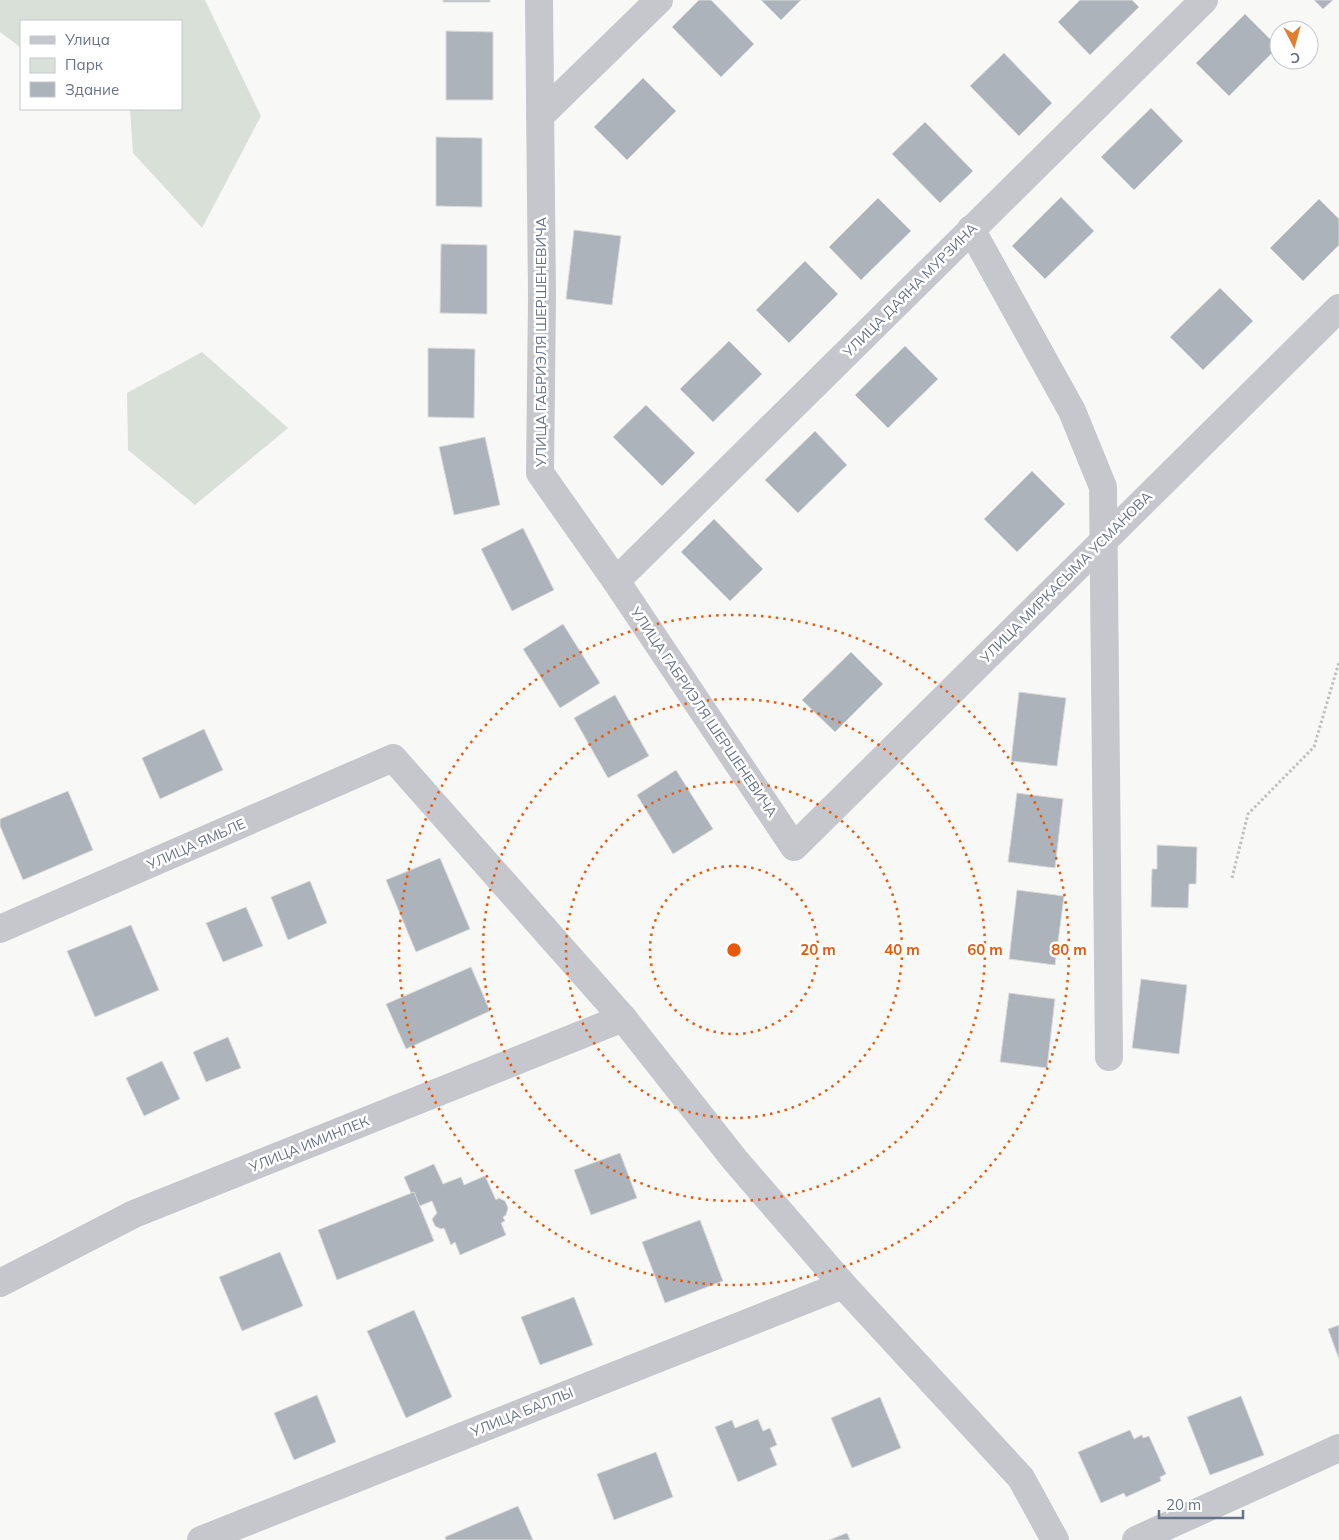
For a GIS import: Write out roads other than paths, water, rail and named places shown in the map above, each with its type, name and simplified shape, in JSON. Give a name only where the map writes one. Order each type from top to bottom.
[{"type":"street","name":"УЛИЦА ГАБРИЭЛЯ ШЕРШЕНЕВИЧА","points":[[539,0],[542,288],[540,473],[616,581],[794,847]]},
{"type":"street","points":[[540,116],[659,0]]},
{"type":"street","name":"УЛИЦА ДАЯНА МУРЗИНА","points":[[616,581],[1204,0]]},
{"type":"street","points":[[971,229],[1072,412],[1103,488],[1109,1057]]},
{"type":"street","name":"УЛИЦА МИРКАСЫМА УСМАНОВА","points":[[794,847],[1339,308]]},
{"type":"street","name":"УЛИЦА ЯМЬЛЕ","points":[[0,929],[393,758],[623,1018]]},
{"type":"street","points":[[623,1018],[735,1160],[843,1285],[1021,1478],[1054,1540]]},
{"type":"street","name":"УЛИЦА ИМИНЛЕК","points":[[0,1283],[134,1214],[623,1018]]},
{"type":"street","name":"УЛИЦА БАЛЛЫ","points":[[201,1540],[843,1285]]},
{"type":"street","points":[[1136,1540],[1339,1448]]}]
